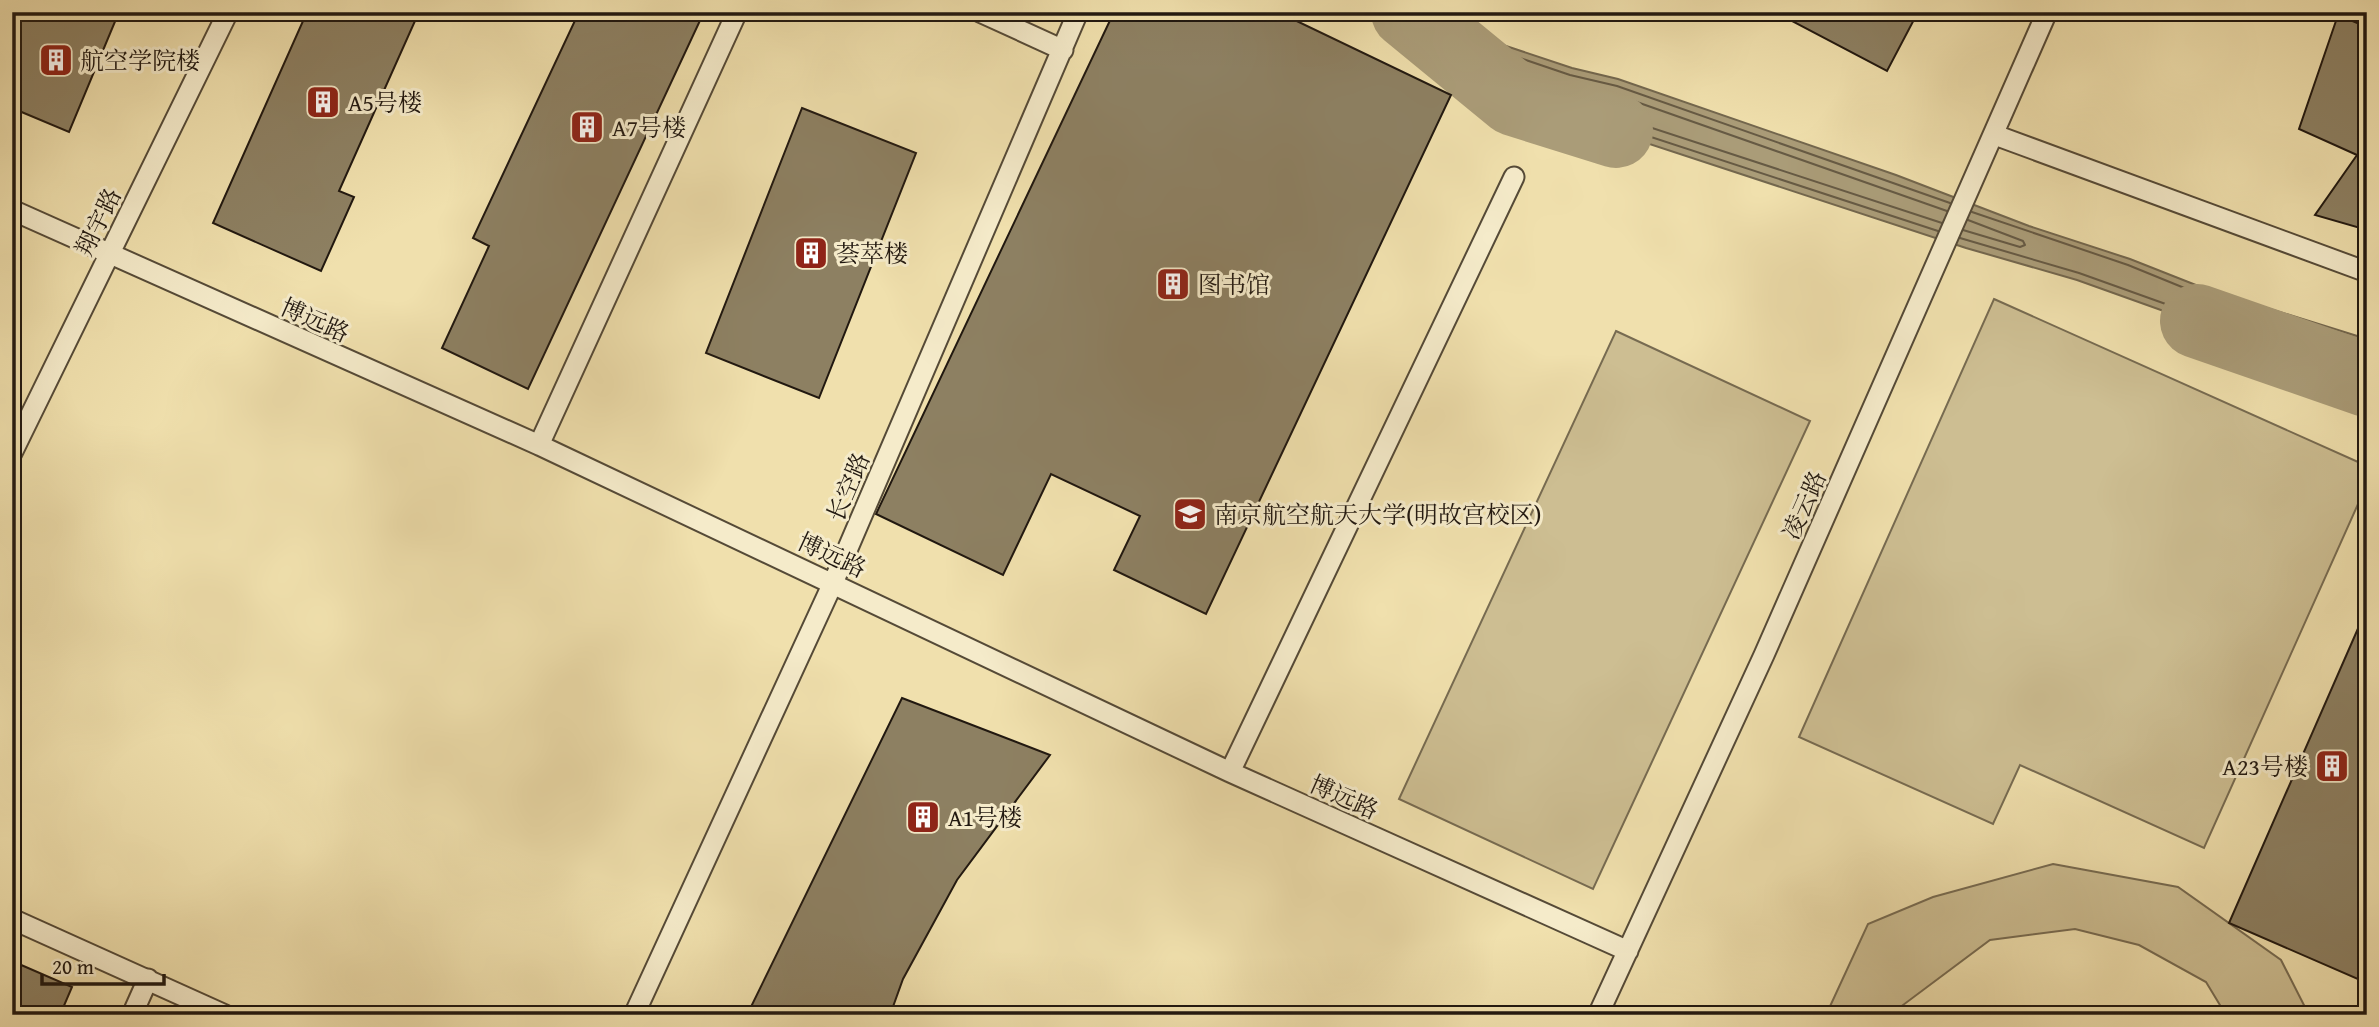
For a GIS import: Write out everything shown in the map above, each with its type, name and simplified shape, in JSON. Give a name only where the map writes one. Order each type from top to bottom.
[{"type":"lane","name":"翔宇路","points":[[12,453],[228,12]]},
{"type":"lane","points":[[539,445],[737,12]]},
{"type":"lane","points":[[980,12],[1063,50]]},
{"type":"lane","name":"长空路","points":[[634,1015],[833,583],[1078,12]]},
{"type":"lane","name":"凌云路","points":[[1598,1015],[1764,655],[2047,12]]},
{"type":"lane","points":[[1995,135],[2367,272]]},
{"type":"lane","points":[[1230,772],[1514,177]]},
{"type":"lane","name":"博远路","points":[[12,210],[539,445],[1230,772],[1628,951]]},
{"type":"lane","points":[[12,919],[225,1015]]},
{"type":"lane","points":[[132,1015],[148,979]]},
{"type":"shaded area","points":[[1994,299],[2367,466],[2367,484],[2204,848],[2020,765],[1993,824],[1799,737]]},
{"type":"shaded area","points":[[1616,331],[1810,421],[1593,889],[1399,799]]},
{"type":"shaded area","points":[[2053,864],[2178,887],[2281,960],[2309,1015],[2226,1015],[2206,982],[2139,945],[2075,929],[1990,940],[1903,1005],[1922,1015],[1826,1015],[1868,924],[1933,897]]},
{"type":"water","points":[[1406,12],[1465,12],[1482,38],[1572,68],[1618,79],[1896,175],[2206,289],[2367,339],[2367,377],[2214,329],[2077,280],[1966,248],[1467,84],[1422,48]]},
{"type":"building","name":"航空学院楼","points":[[12,12],[119,12],[69,132],[12,108]]},
{"type":"building","name":"A5号楼","points":[[307,12],[419,12],[339,191],[354,197],[321,271],[213,223]]},
{"type":"building","name":"A7号楼","points":[[579,12],[605,12],[615,17],[617,12],[704,12],[528,389],[442,348],[489,246],[473,238]]},
{"type":"building","name":"图书馆","points":[[1114,12],[1278,12],[1451,95],[1206,614],[1114,570],[1140,516],[1051,474],[1003,575],[876,514]]},
{"type":"building","points":[[1775,12],[1918,12],[1887,71]]},
{"type":"building","points":[[2338,15],[2367,27],[2367,230],[2315,215],[2357,155],[2299,129]]},
{"type":"building","name":"荟萃楼","points":[[802,108],[916,153],[819,398],[706,353]]},
{"type":"building","name":"A23号楼","points":[[2367,608],[2367,983],[2229,923]]},
{"type":"building","name":"A1号楼","points":[[902,698],[1050,755],[957,880],[903,979],[890,1015],[747,1015]]},
{"type":"building","points":[[12,961],[72,987],[60,1015],[12,1015]]},
{"type":"waterway","points":[[1408,12],[1514,99],[1616,131]]},
{"type":"waterway","points":[[2197,321],[2367,380]]},
{"type":"place","name":"航空学院楼","points":[[56,60]]},
{"type":"place","name":"A5号楼","points":[[323,102]]},
{"type":"place","name":"A7号楼","points":[[587,127]]},
{"type":"place","name":"荟萃楼","points":[[811,253]]},
{"type":"place","name":"图书馆","points":[[1173,284]]},
{"type":"place","name":"南京航空航天大学(明故宫校区)","points":[[1190,514]]},
{"type":"place","name":"A23号楼","points":[[2332,766]]},
{"type":"place","name":"A1号楼","points":[[923,817]]}]
